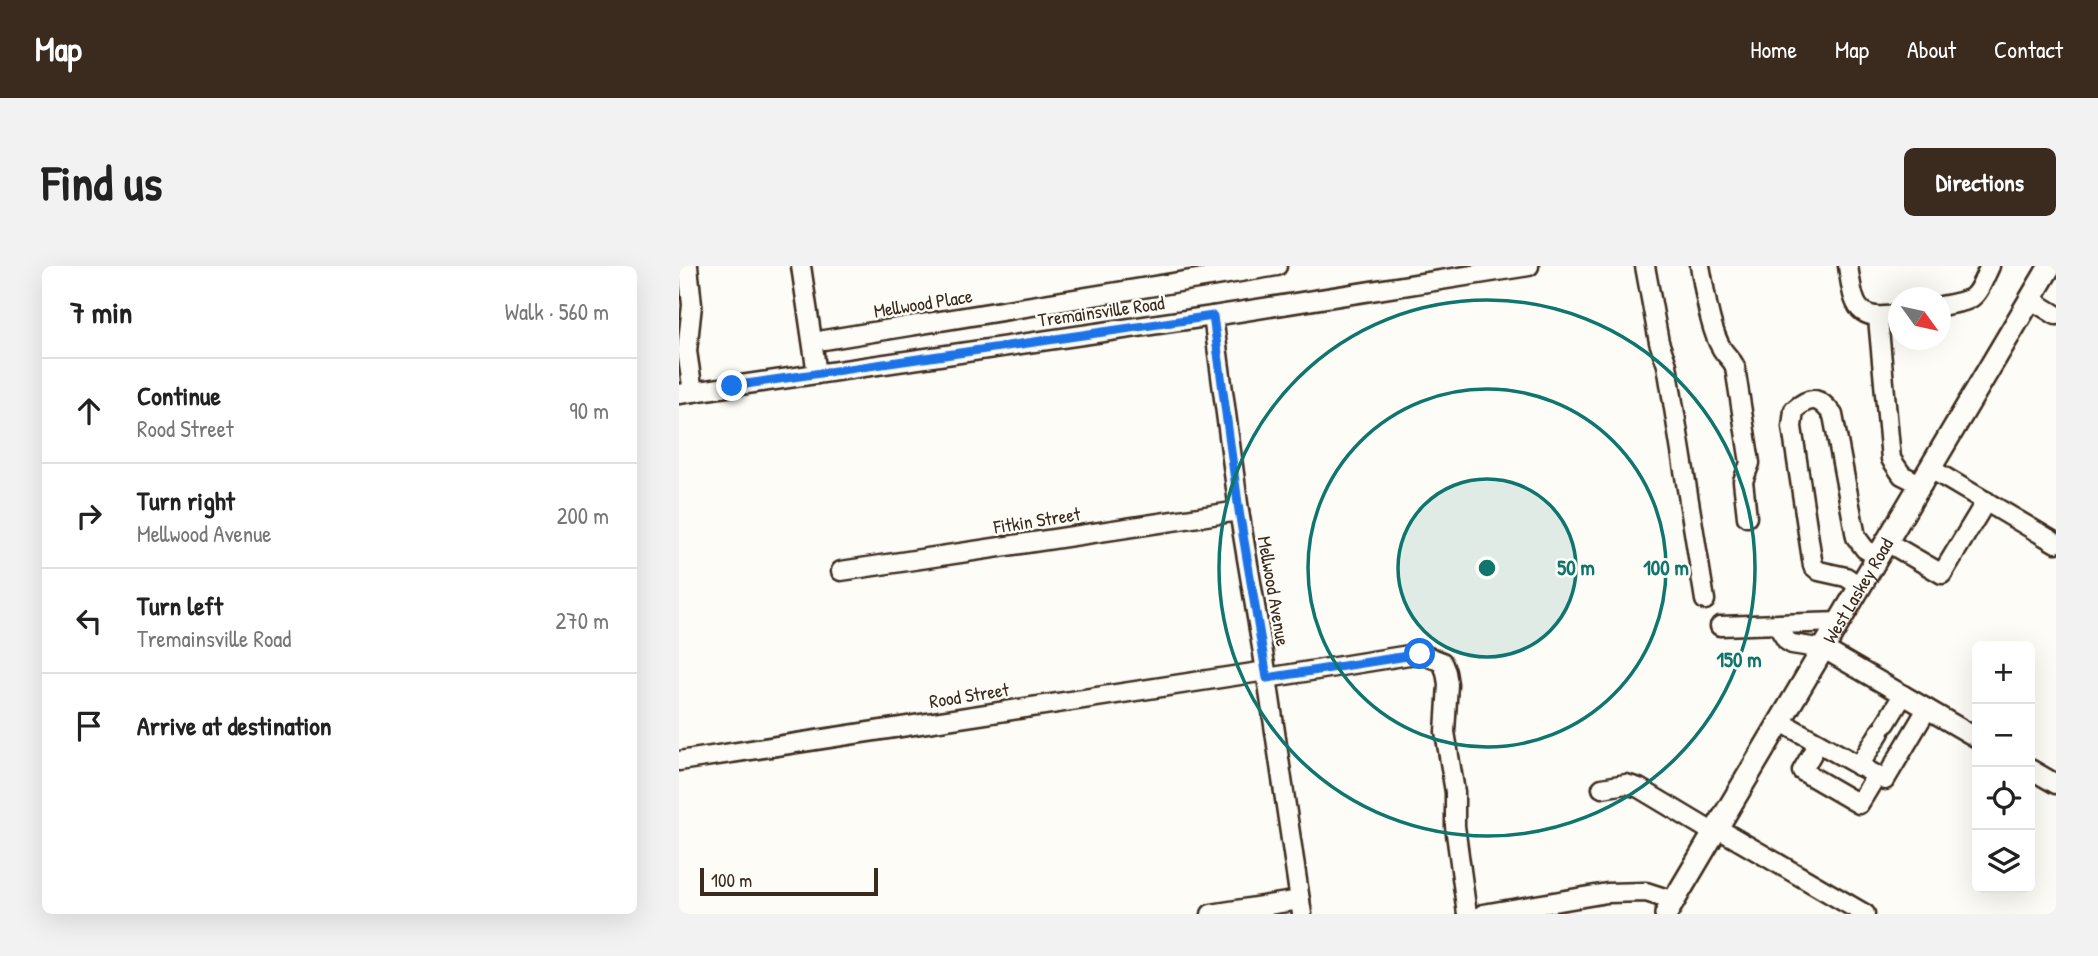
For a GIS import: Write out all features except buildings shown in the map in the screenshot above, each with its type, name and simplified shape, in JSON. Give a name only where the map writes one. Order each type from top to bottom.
[{"type":"main road","name":"West Laskey Road","points":[[1670,907],[2050,266]]},
{"type":"street","points":[[686,393],[692,305],[688,266]]},
{"type":"street","points":[[801,266],[817,374]]},
{"type":"street","name":"Mellwood Place","points":[[824,340],[1277,266]]},
{"type":"street","name":"Tremainsville Road","points":[[686,393],[1213,316],[1529,266]]},
{"type":"street","points":[[1645,266],[1659,342],[1667,365],[1705,600]]},
{"type":"street","points":[[1700,266],[1722,350],[1732,360],[1735,368],[1750,463],[1743,481],[1747,517]]},
{"type":"street","points":[[1848,266],[1853,303],[1866,315],[1878,318],[1888,316]]},
{"type":"street","points":[[1951,304],[1969,301],[1980,288],[1990,266]]},
{"type":"street","points":[[2030,299],[2056,314]]},
{"type":"street","name":"Mellwood Avenue","points":[[1213,316],[1239,511],[1267,675],[1301,907]]},
{"type":"street","points":[[1878,318],[1891,459],[1902,475],[1926,477],[1986,501],[2056,543]]},
{"type":"street","points":[[1861,587],[1846,578],[1819,571],[1813,566],[1792,427],[1794,410],[1803,402],[1814,399],[1824,403],[1833,415],[1856,537],[1865,549],[1883,550],[1942,574],[1986,501]]},
{"type":"street","name":"Fitkin Street","points":[[841,571],[1239,511]]},
{"type":"street","points":[[1720,626],[1840,622]]},
{"type":"street","points":[[1777,625],[1792,644],[1824,649],[1972,735]]},
{"type":"street","name":"Rood Street","points":[[679,761],[1409,655],[1433,657],[1442,662],[1448,684],[1445,732],[1455,792],[1455,826],[1467,914]]},
{"type":"street","points":[[1859,766],[1903,695]]},
{"type":"street","points":[[1781,722],[1885,780],[1927,709]]},
{"type":"street","points":[[1818,743],[1802,771],[1859,804],[1876,776]]},
{"type":"street","points":[[2035,772],[2056,784]]},
{"type":"street","points":[[1602,788],[1626,785],[1639,788],[1865,914]]},
{"type":"street","points":[[1483,914],[1607,893],[1646,892],[1670,907]]},
{"type":"street","points":[[1211,914],[1301,907]]},
{"type":"route","points":[[732,386],[1213,316],[1239,511],[1267,678],[1420,654]]}]
